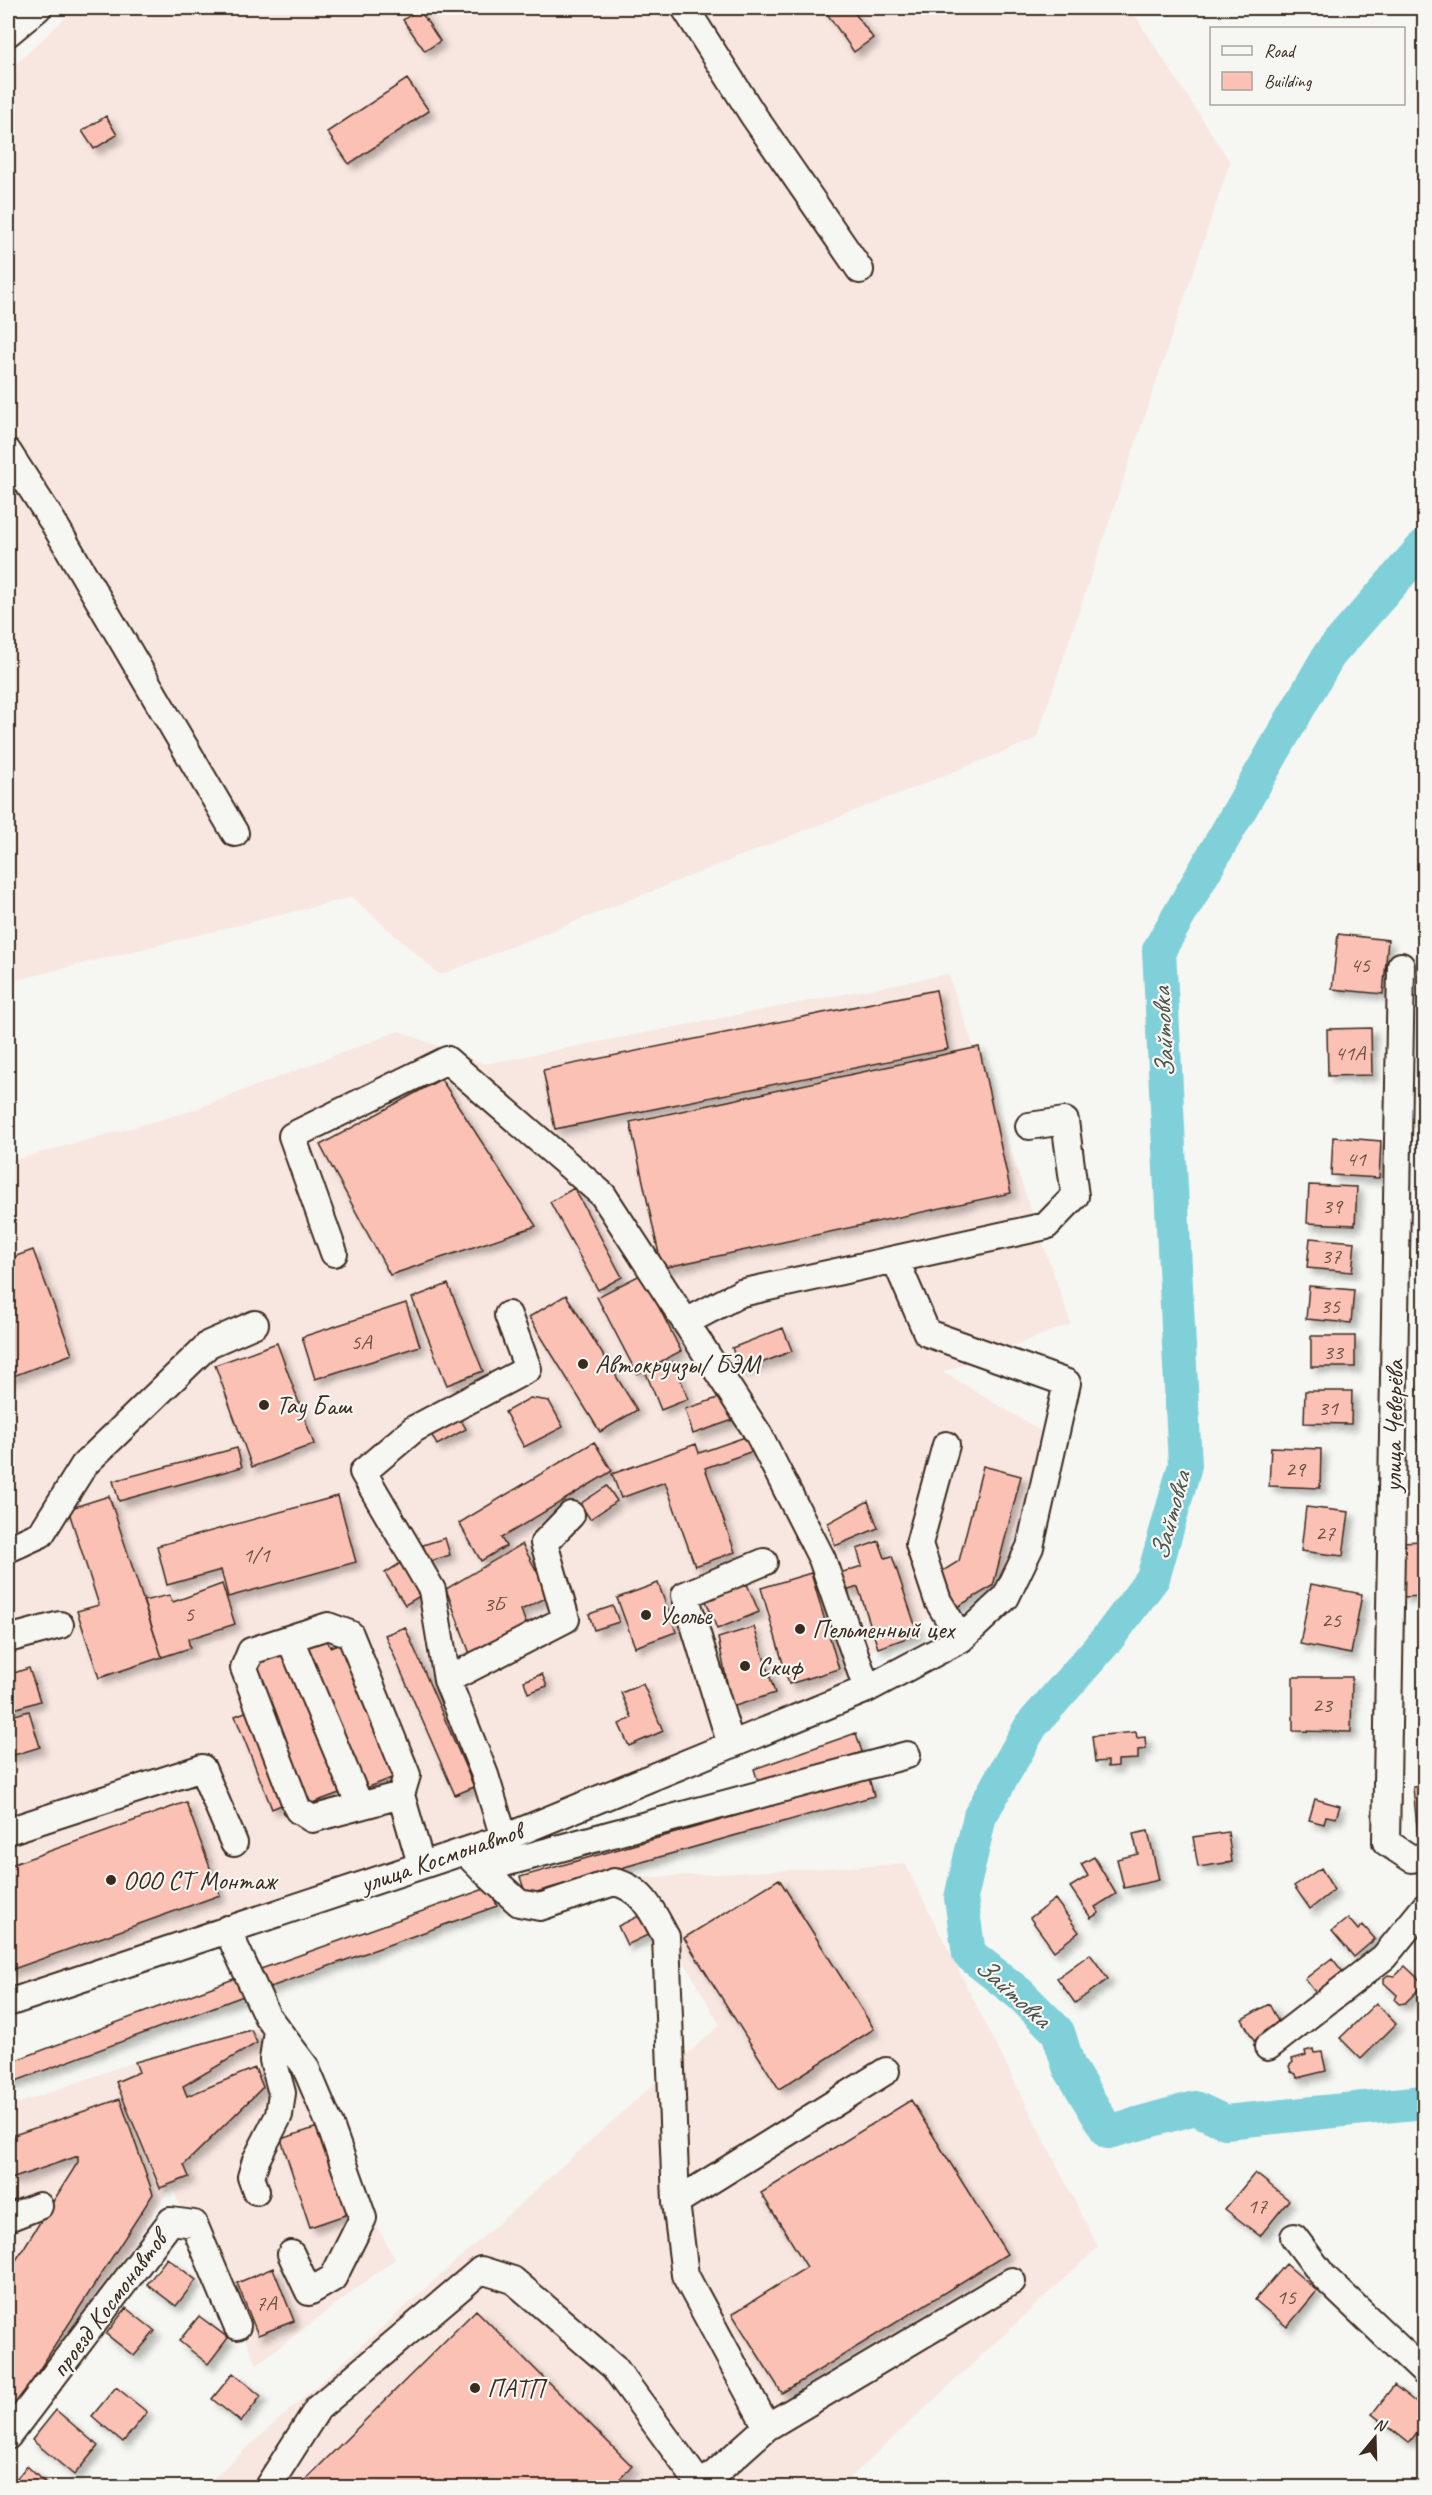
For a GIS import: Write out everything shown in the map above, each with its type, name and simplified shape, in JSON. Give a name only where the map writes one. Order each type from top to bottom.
[{"type":"street","points":[[8,33],[38,8]]},
{"type":"street","points":[[685,8],[753,115],[860,270]]},
{"type":"street","points":[[8,452],[53,522],[235,833]]},
{"type":"street","name":"улица Чеверёва","points":[[1401,966],[1386,1842],[1412,1859],[1425,1856]]},
{"type":"street","points":[[334,1252],[292,1136],[447,1060],[603,1195],[759,1435],[822,1558],[867,1689]]},
{"type":"street","points":[[686,1322],[741,1293],[1046,1226],[1075,1196],[1065,1121],[1029,1126]]},
{"type":"street","name":"улица Космонавтов","points":[[8,2003],[504,1838],[867,1689],[961,1639],[1006,1598],[1030,1547],[1067,1383],[927,1333],[895,1259]]},
{"type":"street","points":[[504,1838],[485,1775],[447,1680],[432,1590],[363,1472],[414,1429],[528,1369],[508,1315]]},
{"type":"street","points":[[8,1550],[40,1534],[84,1465],[209,1344],[255,1324]]},
{"type":"street","points":[[946,1446],[919,1545],[938,1601],[961,1639]]},
{"type":"street","points":[[447,1680],[566,1619],[544,1543],[570,1515]]},
{"type":"street","points":[[731,1745],[685,1595],[764,1562]]},
{"type":"street","points":[[8,1639],[60,1625]]},
{"type":"street","points":[[401,1795],[312,1819],[298,1810],[244,1668],[251,1651],[328,1626],[350,1634],[407,1775],[401,1795],[421,1864]]},
{"type":"street","points":[[290,1639],[360,1806]]},
{"type":"street","points":[[482,1869],[907,1755]]},
{"type":"street","points":[[8,1830],[202,1768],[234,1843]]},
{"type":"street","points":[[463,1851],[519,1903],[540,1907],[614,1882],[627,1885],[646,1900],[666,1937],[676,2202],[685,2275],[767,2427]]},
{"type":"street","points":[[1268,2047],[1384,1957],[1425,1908]]},
{"type":"street","points":[[226,1929],[267,2016],[305,2066],[330,2125],[363,2218],[333,2278],[309,2292],[291,2254]]},
{"type":"street","points":[[256,2191],[251,2177],[256,2160],[279,2115],[282,2093],[273,2060],[278,2030]]},
{"type":"street","points":[[676,2202],[886,2071]]},
{"type":"street","points":[[8,2218],[39,2206]]},
{"type":"street","name":"проезд Космонавтов","points":[[8,2436],[171,2221],[194,2224],[237,2326]]},
{"type":"street","points":[[1294,2237],[1324,2277],[1425,2372]]},
{"type":"street","points":[[267,2487],[318,2408],[481,2270],[513,2280],[614,2367],[700,2487],[767,2427],[1012,2281]]},
{"type":"shaded area","points":[[76,8],[1130,8],[1230,162],[1036,739],[440,975],[352,897],[8,982],[8,72]]},
{"type":"shaded area","points":[[948,974],[1071,1324],[943,1372],[1051,1437],[1003,1575],[868,1653],[881,1685],[473,1836],[8,1994],[8,1162],[188,1112],[399,1031],[485,1064]]},
{"type":"shaded area","points":[[905,1864],[1098,2247],[840,2487],[206,2488],[208,2483],[720,2025],[637,1878]]},
{"type":"shaded area","points":[[265,2025],[395,2259],[257,2364],[171,2186],[8,2442],[8,2107],[135,2062]]},
{"type":"building","points":[[823,8],[851,8],[873,38],[854,52]]},
{"type":"building","points":[[419,9],[440,41],[425,51],[403,20]]},
{"type":"building","points":[[407,79],[429,111],[349,164],[327,132]]},
{"type":"building","points":[[106,116],[117,135],[94,149],[82,131]]},
{"type":"building","points":[[1338,934],[1388,940],[1383,994],[1332,989]]},
{"type":"building","points":[[936,990],[948,1049],[555,1129],[543,1070]]},
{"type":"building","points":[[1371,1028],[1372,1075],[1328,1076],[1327,1029]]},
{"type":"building","points":[[979,1047],[1011,1193],[662,1268],[630,1122]]},
{"type":"building","points":[[441,1079],[536,1226],[390,1275],[320,1145]]},
{"type":"building","points":[[1333,1137],[1381,1141],[1379,1178],[1331,1175]]},
{"type":"building","points":[[1309,1185],[1357,1187],[1355,1225],[1307,1223]]},
{"type":"building","points":[[574,1188],[622,1277],[598,1290],[550,1202]]},
{"type":"building","points":[[1310,1238],[1355,1242],[1352,1272],[1307,1268]]},
{"type":"building","points":[[33,1250],[72,1354],[8,1378],[8,1259]]},
{"type":"building","points":[[642,1274],[681,1351],[637,1374],[597,1297]]},
{"type":"building","points":[[448,1284],[483,1371],[447,1385],[412,1298]]},
{"type":"building","points":[[1309,1286],[1354,1290],[1351,1323],[1306,1319]]},
{"type":"building","name":"Автокруизы/ БЭМ","points":[[566,1295],[637,1410],[600,1432],[529,1317]]},
{"type":"building","points":[[406,1303],[420,1346],[315,1379],[302,1337]]},
{"type":"building","points":[[783,1328],[792,1351],[741,1371],[732,1348]]},
{"type":"building","points":[[1311,1336],[1355,1336],[1355,1367],[1311,1367]]},
{"type":"building","name":"Тау Баш","points":[[277,1343],[314,1444],[252,1467],[215,1365]]},
{"type":"building","points":[[674,1362],[688,1399],[661,1410],[646,1373]]},
{"type":"building","points":[[1305,1391],[1352,1391],[1351,1424],[1304,1423]]},
{"type":"building","points":[[724,1396],[733,1420],[693,1434],[685,1409]]},
{"type":"building","points":[[530,1398],[549,1401],[563,1427],[524,1447],[505,1412]]},
{"type":"building","points":[[458,1415],[466,1429],[437,1445],[429,1430]]},
{"type":"building","points":[[1424,1431],[1424,1450],[1416,1437]]},
{"type":"building","points":[[748,1436],[753,1451],[705,1468],[735,1552],[695,1566],[665,1482],[621,1498],[612,1474],[696,1444],[699,1453]]},
{"type":"building","points":[[594,1442],[612,1471],[501,1538],[506,1546],[481,1561],[459,1523]]},
{"type":"building","points":[[1271,1447],[1321,1449],[1320,1488],[1269,1486]]},
{"type":"building","points":[[237,1448],[242,1467],[119,1501],[113,1481]]},
{"type":"building","points":[[983,1466],[1021,1476],[993,1586],[947,1613],[936,1575],[959,1561]]},
{"type":"building","points":[[607,1486],[617,1501],[590,1519],[580,1504]]},
{"type":"building","points":[[109,1496],[162,1657],[99,1678],[77,1611],[99,1605],[68,1509]]},
{"type":"building","points":[[338,1496],[356,1562],[228,1597],[221,1570],[167,1585],[157,1546]]},
{"type":"building","points":[[868,1501],[878,1528],[835,1546],[828,1523]]},
{"type":"building","points":[[1306,1507],[1349,1512],[1343,1556],[1301,1551]]},
{"type":"building","points":[[445,1538],[450,1555],[428,1562],[423,1545]]},
{"type":"building","points":[[879,1541],[885,1558],[892,1556],[918,1634],[878,1648],[858,1587],[846,1591],[840,1573],[862,1566],[857,1549]]},
{"type":"building","points":[[1424,1541],[1424,1596],[1403,1597],[1401,1542]]},
{"type":"building","points":[[522,1544],[550,1596],[521,1610],[529,1632],[473,1662],[446,1589]]},
{"type":"building","points":[[402,1562],[423,1594],[405,1605],[385,1573]]},
{"type":"building","name":"Пельменный цех","points":[[811,1573],[839,1669],[789,1684],[761,1588]]},
{"type":"building","name":"Усолье","points":[[658,1583],[676,1632],[635,1647],[617,1598]]},
{"type":"building","points":[[222,1584],[235,1624],[188,1639],[190,1648],[162,1657],[143,1601],[169,1595],[173,1602]]},
{"type":"building","points":[[747,1584],[759,1612],[717,1629],[706,1601]]},
{"type":"building","points":[[1311,1584],[1362,1594],[1351,1654],[1300,1644]]},
{"type":"building","points":[[613,1606],[619,1622],[594,1630],[589,1614]]},
{"type":"building","points":[[405,1627],[474,1787],[455,1795],[385,1635]]},
{"type":"building","name":"Скиф","points":[[754,1627],[775,1693],[732,1707],[718,1638]]},
{"type":"building","points":[[325,1636],[330,1647],[346,1641],[399,1775],[364,1789],[307,1643]]},
{"type":"building","points":[[287,1648],[342,1792],[307,1805],[252,1661]]},
{"type":"building","points":[[29,1668],[40,1701],[8,1711],[8,1675]]},
{"type":"building","points":[[542,1674],[547,1686],[528,1693],[524,1681]]},
{"type":"building","points":[[1293,1677],[1352,1677],[1351,1732],[1293,1731]]},
{"type":"building","points":[[643,1684],[663,1731],[629,1746],[619,1724],[632,1718],[621,1693]]},
{"type":"building","points":[[253,1709],[290,1801],[272,1809],[235,1716]]},
{"type":"building","points":[[29,1711],[40,1747],[8,1757],[8,1717]]},
{"type":"building","points":[[1136,1732],[1137,1738],[1145,1737],[1146,1749],[1138,1750],[1138,1759],[1118,1760],[1118,1766],[1108,1767],[1108,1761],[1095,1762],[1092,1736]]},
{"type":"building","points":[[856,1733],[862,1752],[760,1788],[754,1769]]},
{"type":"building","points":[[869,1778],[874,1796],[526,1895],[520,1877]]},
{"type":"building","points":[[1424,1786],[1424,1837],[1418,1837],[1413,1787]]},
{"type":"building","points":[[1315,1799],[1340,1806],[1336,1818],[1326,1816],[1324,1824],[1309,1820]]},
{"type":"building","name":"ООО СТ Монтаж","points":[[186,1802],[220,1895],[8,1971],[8,1866]]},
{"type":"building","points":[[1148,1831],[1159,1880],[1124,1888],[1117,1859],[1138,1854],[1133,1834]]},
{"type":"building","points":[[1228,1832],[1232,1862],[1198,1867],[1193,1837]]},
{"type":"building","points":[[1094,1857],[1116,1894],[1095,1907],[1099,1913],[1091,1918],[1070,1887],[1088,1876],[1081,1864]]},
{"type":"building","points":[[1321,1868],[1334,1890],[1310,1909],[1294,1886]]},
{"type":"building","points":[[779,1879],[874,2029],[779,2089],[684,1938]]},
{"type":"building","points":[[490,1887],[497,1906],[265,1989],[258,1970]]},
{"type":"building","points":[[1055,1899],[1079,1932],[1054,1951],[1030,1918]]},
{"type":"building","points":[[643,1914],[652,1933],[627,1945],[618,1926]]},
{"type":"building","points":[[1348,1918],[1358,1930],[1363,1925],[1375,1939],[1354,1957],[1332,1931]]},
{"type":"building","points":[[1090,1954],[1108,1979],[1075,2003],[1057,1978]]},
{"type":"building","points":[[1332,1958],[1346,1976],[1319,1997],[1305,1979]]},
{"type":"building","points":[[1405,1966],[1424,1984],[1405,2003],[1399,2004],[1395,2000],[1397,1995],[1384,1983],[1384,1978],[1388,1975],[1394,1976]]},
{"type":"building","points":[[239,1977],[246,1995],[8,2084],[8,2063]]},
{"type":"building","points":[[1376,2003],[1396,2024],[1361,2059],[1340,2038]]},
{"type":"building","points":[[1269,2004],[1281,2027],[1254,2041],[1242,2019]]},
{"type":"building","points":[[251,2030],[257,2043],[183,2086],[187,2096],[255,2068],[263,2087],[184,2165],[189,2177],[160,2188],[116,2082],[139,2072],[135,2062]]},
{"type":"building","points":[[1313,2049],[1314,2053],[1322,2052],[1326,2071],[1297,2078],[1289,2066],[1293,2062],[1292,2059],[1306,2055],[1305,2051]]},
{"type":"building","points":[[120,2099],[153,2194],[8,2418],[8,2273],[78,2162],[78,2156],[8,2180],[8,2137]]},
{"type":"building","points":[[911,2100],[1007,2254],[782,2393],[732,2314],[807,2267],[761,2193]]},
{"type":"building","points":[[321,2126],[351,2213],[310,2227],[281,2139]]},
{"type":"building","points":[[1255,2173],[1289,2200],[1260,2236],[1225,2209]]},
{"type":"building","points":[[167,2258],[196,2280],[176,2306],[147,2284]]},
{"type":"building","points":[[1286,2264],[1317,2291],[1287,2327],[1255,2300]]},
{"type":"building","points":[[273,2268],[294,2321],[258,2335],[237,2283]]},
{"type":"building","points":[[126,2308],[155,2331],[134,2356],[106,2334]]},
{"type":"building","name":"ПАТП","points":[[476,2310],[632,2466],[611,2488],[297,2488]]},
{"type":"building","points":[[199,2316],[228,2338],[208,2364],[179,2341]]},
{"type":"building","points":[[233,2373],[261,2396],[241,2422],[212,2399]]},
{"type":"building","points":[[1394,2385],[1424,2409],[1424,2423],[1409,2443],[1372,2414]]},
{"type":"building","points":[[116,2387],[147,2412],[123,2442],[92,2416]]},
{"type":"building","points":[[56,2410],[98,2446],[74,2475],[32,2440]]},
{"type":"building","points":[[27,2466],[50,2488],[8,2488]]},
{"type":"waterway","name":"Зайтовка","points":[[1424,546],[1329,655],[1159,950],[1185,1465],[1153,1578],[1108,1638],[1031,1726],[980,1816],[961,1898],[969,1954],[1020,1994],[1058,2032],[1069,2067],[1108,2132],[1195,2108],[1225,2122],[1424,2102]]},
{"type":"place","name":"Автокруизы/ БЭМ","points":[[583,1364]]},
{"type":"place","name":"Тау Баш","points":[[264,1405]]},
{"type":"place","name":"Усолье","points":[[646,1615]]},
{"type":"place","name":"Пельменный цех","points":[[800,1629]]},
{"type":"place","name":"Скиф","points":[[745,1666]]},
{"type":"place","name":"ООО СТ Монтаж","points":[[111,1880]]},
{"type":"place","name":"ПАТП","points":[[475,2388]]}]
